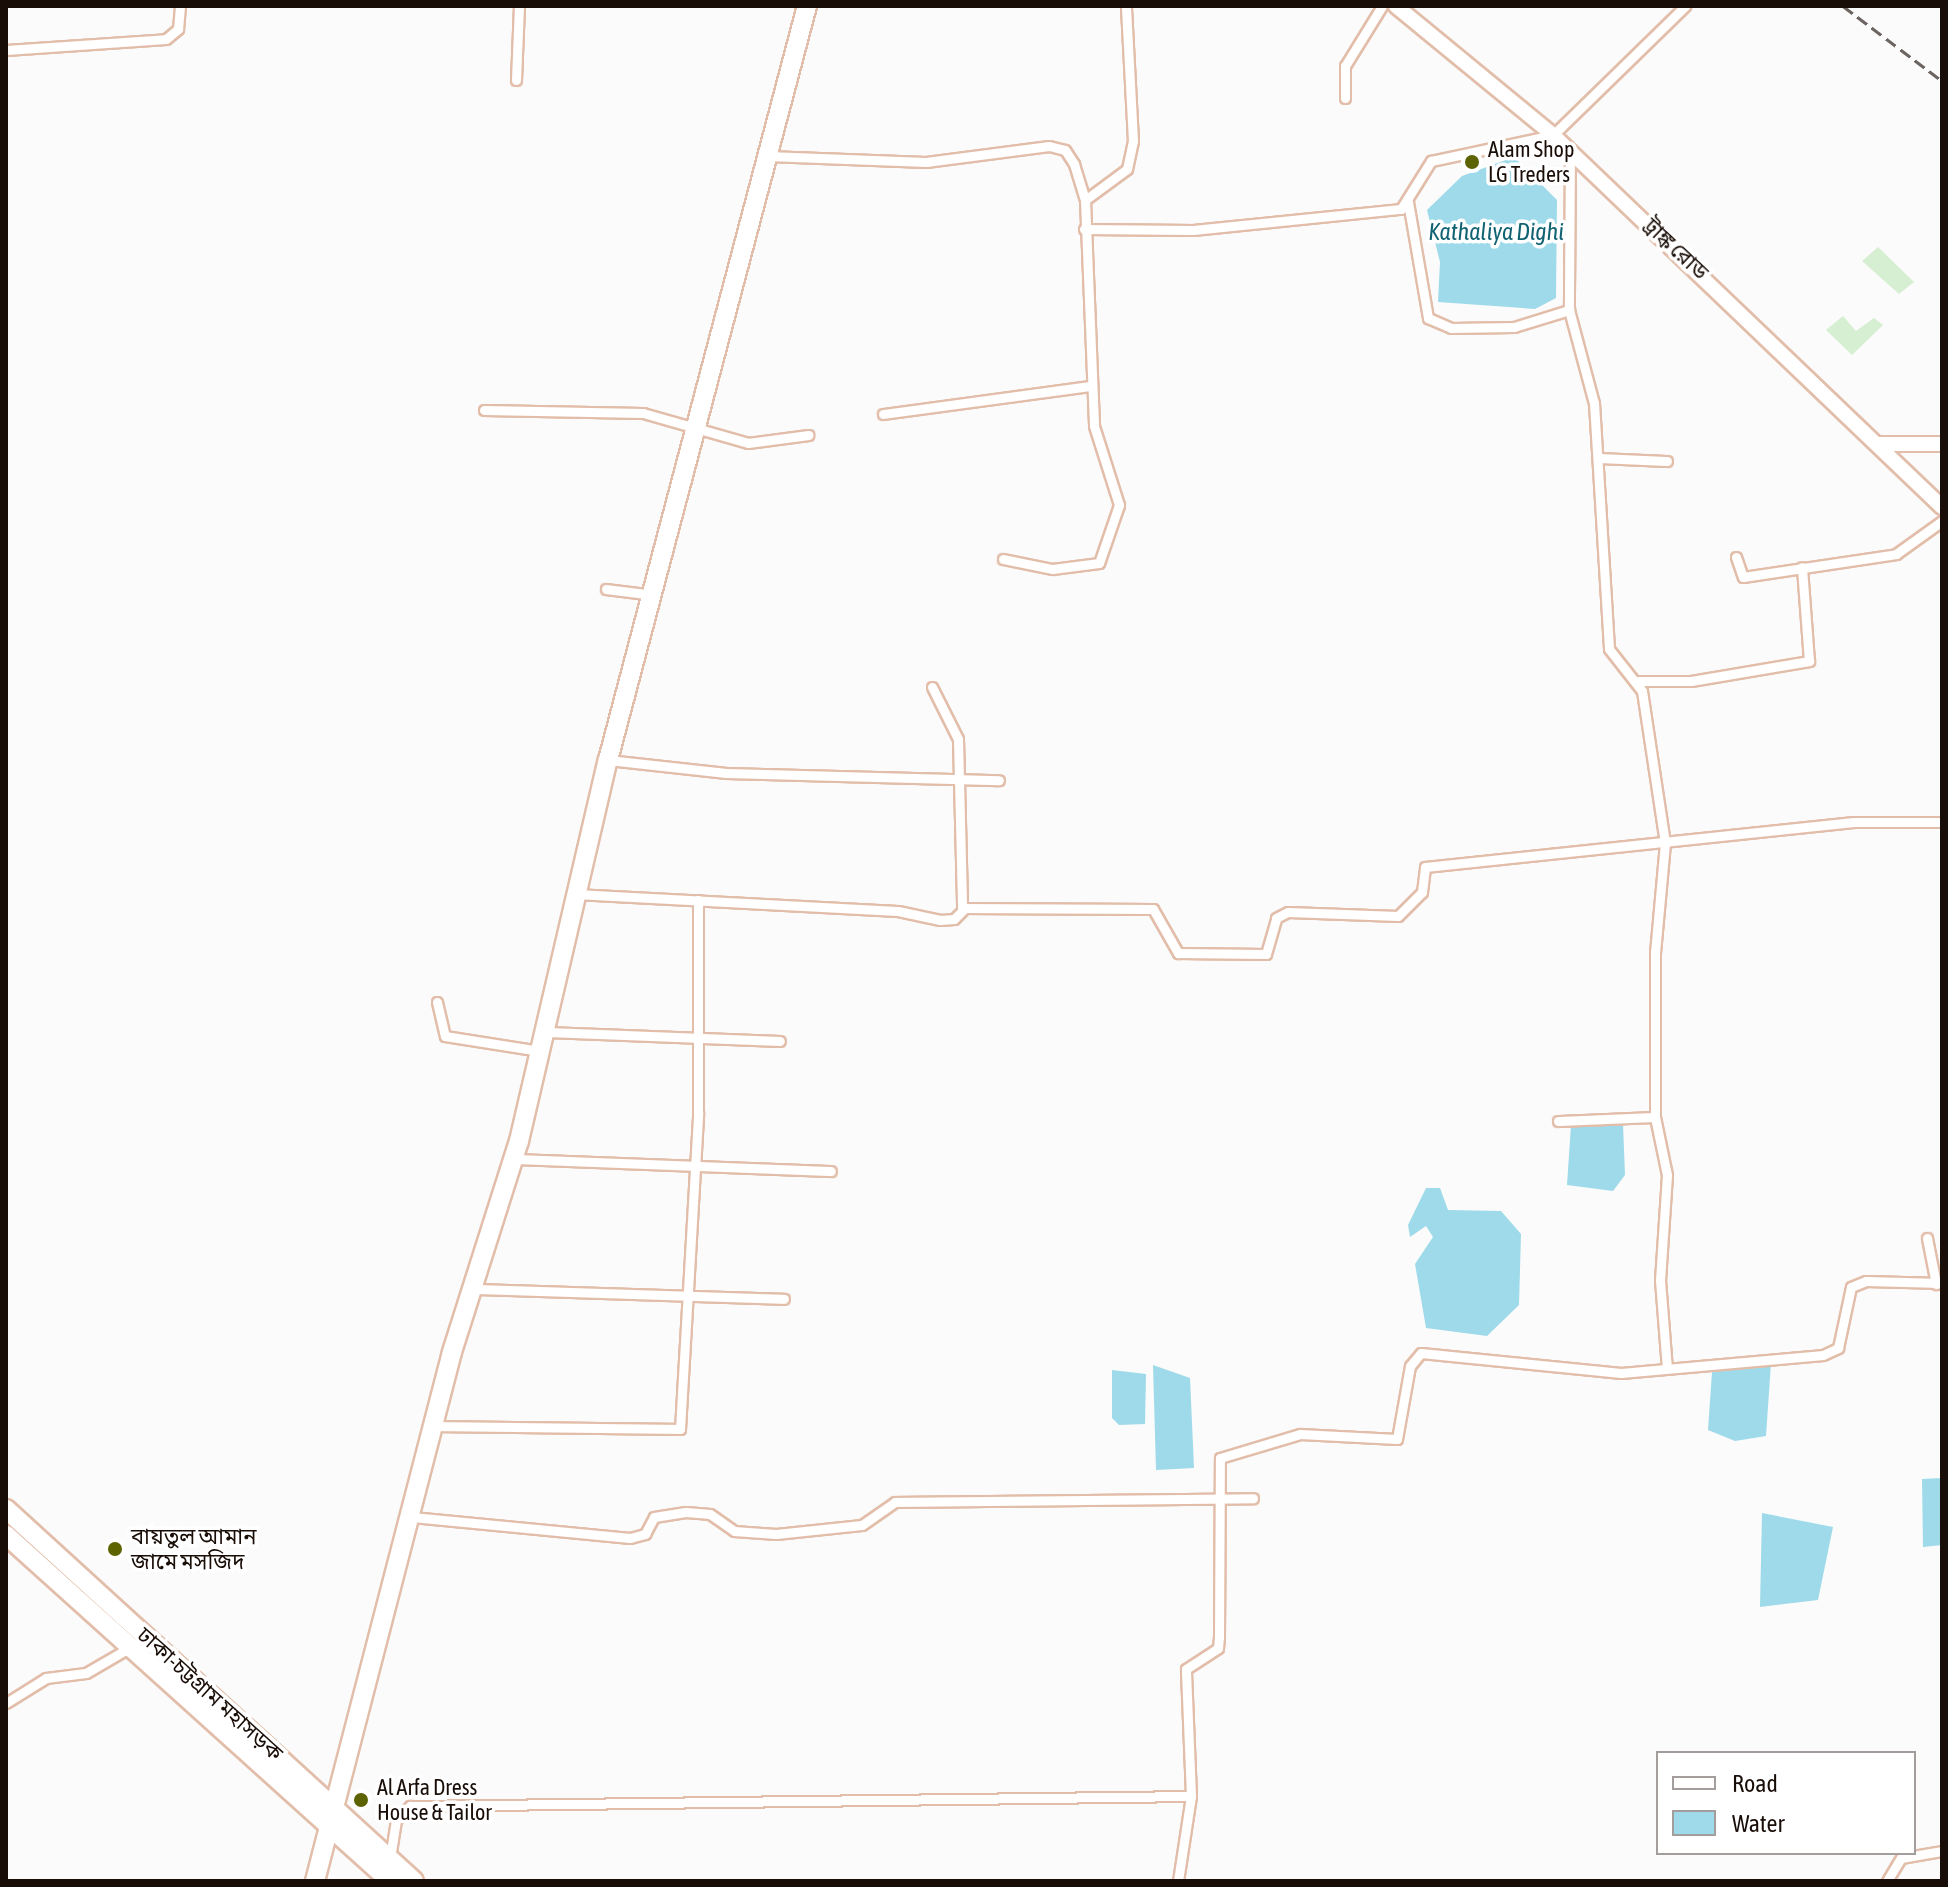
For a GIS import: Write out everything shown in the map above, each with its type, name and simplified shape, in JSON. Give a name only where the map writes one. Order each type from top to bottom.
[{"type":"highway","points":[[315,1881],[330,1814],[434,1426],[514,1159],[547,1032],[575,894],[608,760],[656,595],[807,6]]},
{"type":"highway","name":"ঢাকা-চট্টগ্রাম মহাসড়ক","points":[[6,1509],[330,1814],[390,1881]]},
{"type":"highway","name":"ঢাকা-চট্টগ্রাম মহাসড়ক","points":[[6,1535],[129,1648],[330,1814],[390,1858],[414,1881]]},
{"type":"main road","name":"ট্রাঙ্ক রোড","points":[[1396,6],[1553,135],[1942,507]]},
{"type":"main road","points":[[1877,444],[1942,444]]},
{"type":"street","points":[[6,50],[166,39],[178,29],[180,6]]},
{"type":"street","points":[[516,80],[519,6]]},
{"type":"street","points":[[1085,200],[1127,169],[1133,141],[1126,6]]},
{"type":"street","points":[[1345,98],[1345,66],[1382,6]]},
{"type":"street","points":[[1084,229],[1193,230],[1308,213],[1392,212],[1408,202],[1431,161],[1553,135],[1685,6]]},
{"type":"street","points":[[767,156],[926,162],[1049,146],[1065,150],[1085,200],[1089,386],[1119,505],[1099,563],[1052,569],[1003,559]]},
{"type":"street","points":[[1570,151],[1569,310],[1587,363],[1598,458],[1609,649],[1639,681],[1665,843],[1655,952],[1655,1117],[1667,1175],[1660,1280],[1667,1368]]},
{"type":"street","points":[[1408,202],[1428,318],[1451,328],[1514,327],[1569,310]]},
{"type":"street","points":[[883,414],[1089,386]]},
{"type":"street","points":[[484,410],[643,413],[748,443],[808,435]]},
{"type":"street","points":[[1598,458],[1667,461]]},
{"type":"street","points":[[1736,557],[1743,577],[1896,554],[1942,521]]},
{"type":"street","points":[[1639,681],[1691,681],[1809,661],[1802,567]]},
{"type":"street","points":[[606,589],[656,595]]},
{"type":"street","points":[[932,687],[958,739],[956,890],[964,909]]},
{"type":"street","points":[[608,760],[957,784],[999,780]]},
{"type":"street","points":[[575,894],[898,911],[940,920],[964,909],[1153,909],[1162,915],[1172,951],[1256,956],[1269,949],[1281,913],[1398,916],[1422,892],[1425,867],[1854,822],[1942,822]]},
{"type":"street","points":[[434,1426],[680,1429],[690,1298],[690,1168],[698,1113],[694,1041],[698,900]]},
{"type":"street","points":[[437,1002],[445,1036],[540,1051]]},
{"type":"street","points":[[547,1032],[694,1041],[780,1041]]},
{"type":"street","points":[[1558,1121],[1655,1117]]},
{"type":"street","points":[[514,1159],[831,1171]]},
{"type":"street","points":[[1178,1881],[1191,1796],[1186,1669],[1218,1648],[1216,1497],[1220,1458],[1261,1441],[1300,1434],[1397,1439],[1410,1366],[1421,1353],[1621,1373],[1823,1355],[1838,1348],[1851,1287],[1866,1281],[1939,1284],[1927,1238]]},
{"type":"street","points":[[474,1289],[784,1299]]},
{"type":"street","points":[[412,1517],[630,1538],[645,1534],[654,1517],[686,1512],[710,1514],[734,1531],[776,1534],[853,1528],[895,1502],[1122,1505],[1216,1497],[1253,1498]]},
{"type":"street","points":[[6,1703],[46,1678],[86,1673],[129,1648]]},
{"type":"street","points":[[390,1858],[396,1820],[410,1806],[1191,1796]]},
{"type":"street","points":[[1887,1881],[1901,1858],[1942,1851]]},
{"type":"green space","points":[[1878,247],[1914,282],[1899,294],[1862,261]]},
{"type":"green space","points":[[1843,316],[1856,331],[1874,318],[1883,325],[1852,355],[1826,330]]},
{"type":"water","name":"Kathaliya Dighi","points":[[1514,157],[1557,200],[1556,298],[1535,309],[1438,302],[1440,262],[1427,210],[1462,176]]},
{"type":"water","points":[[1623,1124],[1625,1175],[1613,1191],[1567,1185],[1571,1125]]},
{"type":"water","points":[[1426,1188],[1440,1188],[1448,1210],[1501,1211],[1521,1234],[1519,1305],[1487,1336],[1426,1328],[1415,1264],[1433,1237],[1426,1226],[1410,1237],[1408,1225]]},
{"type":"water","points":[[1771,1363],[1766,1436],[1735,1441],[1708,1430],[1712,1372]]},
{"type":"water","points":[[1153,1365],[1190,1378],[1194,1468],[1156,1470]]},
{"type":"water","points":[[1112,1370],[1146,1374],[1145,1424],[1119,1425],[1112,1418]]},
{"type":"water","points":[[1942,1478],[1942,1545],[1923,1547],[1922,1479]]},
{"type":"water","points":[[1762,1513],[1833,1527],[1818,1600],[1760,1607]]},
{"type":"railway","points":[[1843,6],[1942,81]]},
{"type":"place","name":"Alam Shop LG Treders","points":[[1472,162]]},
{"type":"place","name":"বায়তুল আমান জামে মসজিদ","points":[[115,1549]]},
{"type":"place","name":"Al Arfa Dress House & Tailor","points":[[361,1800]]}]
